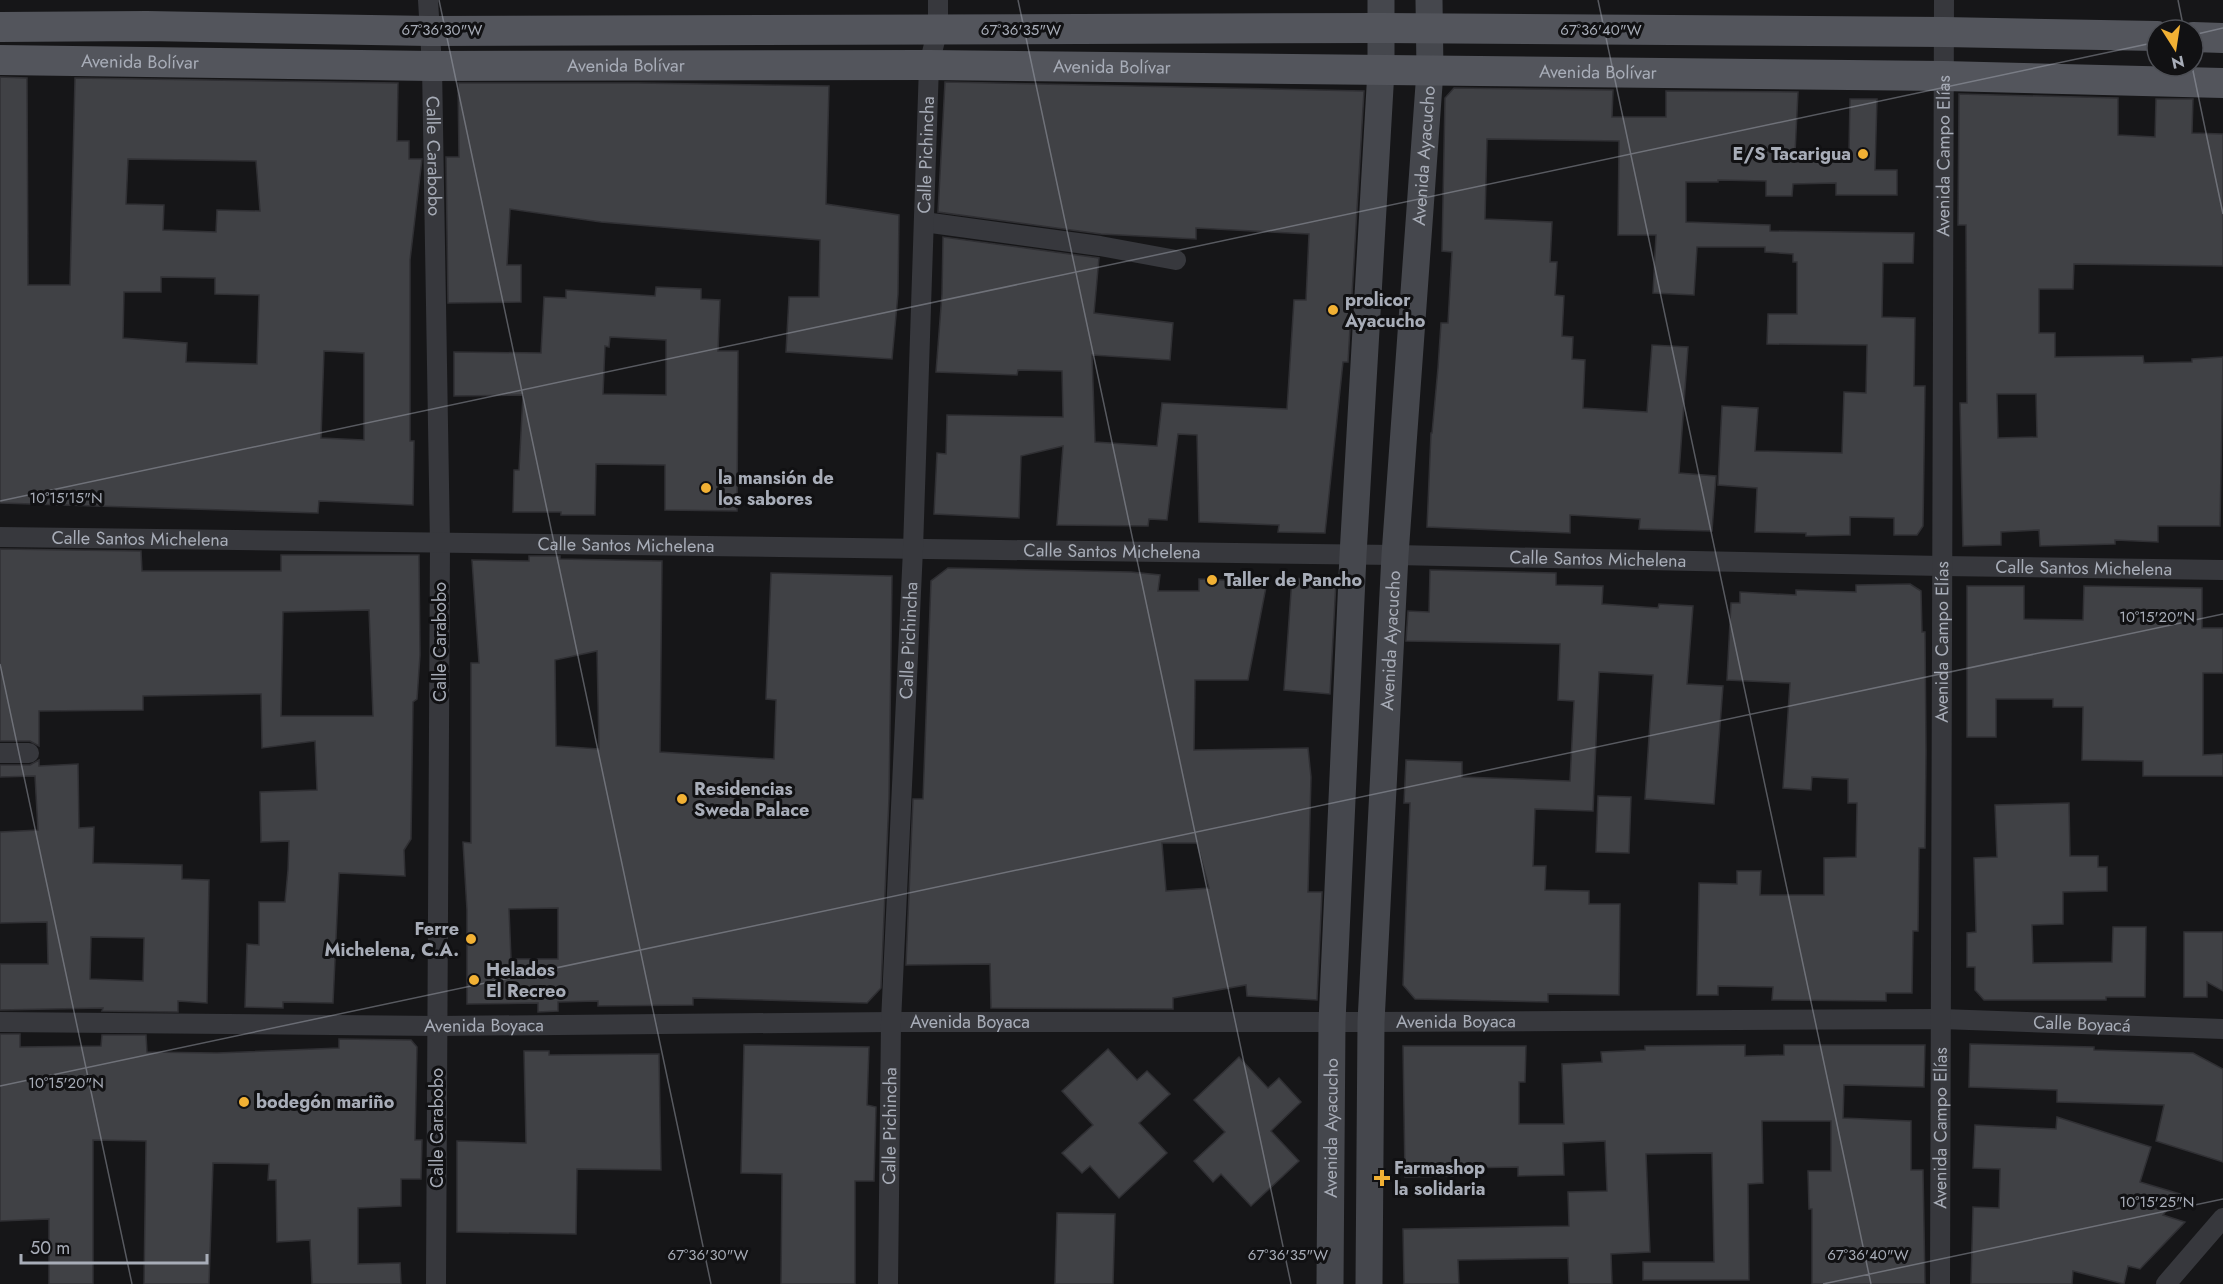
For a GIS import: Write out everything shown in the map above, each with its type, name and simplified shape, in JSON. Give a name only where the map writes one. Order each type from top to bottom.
[{"type":"main road","name":"Avenida Bolívar","points":[[0,27],[147,26],[429,31],[938,14],[1381,14],[1430,29],[1944,32],[2145,36]]},
{"type":"main road","points":[[2205,37],[2223,38]]},
{"type":"main road","name":"Avenida Bolívar","points":[[0,60],[432,66],[929,65],[1944,76],[2223,82]]},
{"type":"street","name":"Calle Carabobo","points":[[428,0],[432,66],[440,544],[436,1284]]},
{"type":"street","name":"Avenida Ayacucho","points":[[1369,1284],[1371,1022],[1395,555],[1430,71],[1430,0]]},
{"type":"street","name":"Avenida Campo Elías","points":[[1940,1284],[1944,0]]},
{"type":"street","name":"Calle Pichincha","points":[[888,1284],[891,1022],[913,549],[929,65],[938,14]]},
{"type":"street","name":"Avenida Ayacucho","points":[[1330,1284],[1332,1022],[1353,555],[1381,70],[1381,14]]},
{"type":"street","points":[[924,222],[1100,246],[1176,260]]},
{"type":"street","name":"Calle Santos Michelena","points":[[0,537],[1395,555],[1942,567],[2223,570]]},
{"type":"street","points":[[0,753],[29,753]]},
{"type":"street","name":"Avenida Boyaca","points":[[0,1022],[438,1026],[891,1022],[1941,1019]]},
{"type":"street","name":"Calle Boyacá","points":[[1941,1019],[2223,1029]]},
{"type":"street","points":[[2166,1284],[2223,1218]]},
{"type":"building","points":[[0,77],[27,78],[28,285],[70,285],[75,78],[398,83],[397,141],[409,141],[409,159],[422,159],[410,260],[410,441],[414,441],[413,505],[319,501],[318,513],[0,503]],"holes":[[[128,159],[256,161],[260,211],[217,210],[216,232],[163,230],[164,205],[126,204]],[[161,277],[215,278],[215,294],[259,295],[257,364],[186,362],[187,343],[123,338],[124,292],[161,292]],[[324,351],[364,353],[364,440],[321,438]]]},
{"type":"building","points":[[945,82],[1364,91],[1348,362],[1343,362],[1325,533],[1278,532],[1279,525],[1199,522],[1197,435],[1178,434],[1167,520],[1149,519],[1148,526],[1057,525],[1063,446],[1021,456],[1019,518],[934,514],[937,453],[946,454],[947,415],[1063,417],[1062,371],[1018,370],[1017,375],[936,372],[942,294],[943,237],[1099,258],[1094,313],[1173,323],[1170,360],[1092,355],[1095,442],[1157,446],[1162,403],[1287,409],[1294,300],[1306,300],[1309,234],[1196,228],[1196,239],[1101,234],[938,212]]},
{"type":"building","points":[[458,83],[829,86],[826,204],[899,215],[898,294],[892,359],[786,352],[789,297],[819,297],[820,240],[601,222],[510,209],[507,265],[521,265],[521,302],[448,303],[446,157],[459,157]]},
{"type":"building","points":[[1454,88],[1613,90],[1612,117],[1666,117],[1666,91],[1798,92],[1795,153],[1849,151],[1850,99],[1877,99],[1875,170],[1897,170],[1897,195],[1836,195],[1836,183],[1793,184],[1792,196],[1766,196],[1766,181],[1686,182],[1686,222],[1770,225],[1770,231],[1914,233],[1913,263],[1883,263],[1882,317],[1915,318],[1914,386],[1925,386],[1923,526],[1917,535],[1894,535],[1894,518],[1850,517],[1850,535],[1806,536],[1806,533],[1755,532],[1757,488],[1718,485],[1722,406],[1758,408],[1755,451],[1842,453],[1844,392],[1866,393],[1867,345],[1767,344],[1768,314],[1797,314],[1797,262],[1793,262],[1793,254],[1765,252],[1765,247],[1697,247],[1694,295],[1653,293],[1656,235],[1618,235],[1619,141],[1487,139],[1485,219],[1552,222],[1550,262],[1557,262],[1555,295],[1564,296],[1562,336],[1573,337],[1572,359],[1585,360],[1583,408],[1647,412],[1652,345],[1688,347],[1679,473],[1716,476],[1712,531],[1639,529],[1640,519],[1570,515],[1570,533],[1427,527],[1431,433],[1441,323],[1448,323],[1452,252],[1442,251],[1445,98]]},
{"type":"building","points":[[1959,94],[2118,98],[2118,135],[2155,137],[2156,99],[2193,99],[2192,133],[2223,134],[2223,266],[2074,264],[2073,289],[2039,289],[2039,333],[2055,333],[2055,357],[2143,356],[2144,363],[2192,362],[2192,359],[2223,357],[2220,526],[2158,526],[2158,542],[2115,540],[2115,544],[2040,546],[2039,530],[2001,532],[2001,545],[1963,546],[1960,403],[1967,403],[1966,225],[1958,225]],"holes":[[[1997,394],[2036,394],[2037,437],[1998,438]]]},
{"type":"building","points":[[656,287],[701,289],[701,299],[720,300],[718,351],[738,351],[737,511],[665,510],[665,465],[596,464],[595,515],[513,512],[514,470],[519,470],[523,395],[454,396],[454,352],[541,353],[544,297],[566,298],[566,290],[655,296]],"holes":[[[610,337],[666,340],[666,395],[603,394],[605,346],[609,347]]]},
{"type":"building","points":[[0,549],[141,551],[142,571],[281,571],[281,555],[419,555],[420,655],[417,699],[413,702],[411,839],[404,850],[405,876],[339,873],[333,1003],[283,1002],[283,1008],[245,1007],[247,944],[259,945],[259,902],[285,902],[288,870],[289,841],[261,842],[260,792],[317,790],[315,741],[262,748],[261,694],[143,696],[143,710],[39,711],[39,746],[30,741],[0,741]],"holes":[[[369,610],[373,716],[281,716],[283,612]]]},
{"type":"building","points":[[529,556],[560,556],[560,559],[662,561],[660,752],[774,759],[776,700],[766,699],[771,573],[892,576],[889,798],[881,988],[867,1003],[693,998],[693,1005],[598,1006],[598,1001],[558,1002],[558,1011],[538,1012],[538,1003],[467,1004],[467,910],[463,842],[471,843],[471,663],[479,663],[472,560],[529,561]],"holes":[[[597,651],[599,749],[556,746],[555,660]],[[558,908],[558,959],[511,959],[509,909]]]},
{"type":"building","points":[[948,568],[1131,572],[1160,575],[1158,591],[1199,591],[1199,579],[1267,582],[1248,680],[1195,680],[1194,750],[1308,748],[1311,777],[1308,892],[1322,892],[1317,1000],[1247,996],[1246,985],[1173,998],[1173,1009],[991,1008],[990,964],[906,965],[913,799],[923,799],[931,581]],"holes":[[[1162,843],[1197,843],[1209,888],[1166,891]]]},
{"type":"building","points":[[1430,570],[1556,573],[1556,585],[1603,586],[1602,604],[1658,608],[1659,604],[1693,606],[1687,684],[1723,686],[1714,804],[1645,799],[1653,675],[1599,672],[1593,811],[1535,809],[1533,866],[1546,866],[1545,890],[1589,891],[1589,904],[1620,904],[1619,995],[1548,994],[1548,1002],[1415,999],[1403,985],[1410,803],[1404,803],[1406,760],[1462,762],[1462,777],[1570,781],[1574,701],[1558,700],[1560,644],[1406,641],[1408,611],[1429,612]]},
{"type":"building","points":[[1292,578],[1336,581],[1330,694],[1284,690]]},
{"type":"building","points":[[1910,584],[1921,591],[1922,632],[1925,632],[1926,752],[1925,848],[1919,848],[1918,931],[1913,931],[1912,993],[1886,993],[1886,1001],[1772,1000],[1773,987],[1718,986],[1718,995],[1697,995],[1699,883],[1737,884],[1737,871],[1761,871],[1760,895],[1824,895],[1824,858],[1856,857],[1857,803],[1848,803],[1848,779],[1812,777],[1811,790],[1783,788],[1790,683],[1727,680],[1731,603],[1740,603],[1740,592],[1796,595],[1796,590],[1856,592],[1856,585]]},
{"type":"building","points":[[1967,586],[2024,586],[2024,619],[2083,620],[2084,586],[2202,588],[2202,628],[2223,628],[2223,673],[2203,673],[2203,755],[2223,754],[2223,776],[2143,776],[2143,761],[2082,760],[2083,707],[2053,707],[2053,699],[1996,699],[1996,737],[1967,737]]},
{"type":"building","points":[[39,760],[39,766],[78,764],[79,828],[94,827],[93,863],[182,865],[182,879],[209,880],[207,1003],[178,1001],[178,1012],[102,1011],[103,1008],[0,1010],[0,964],[48,964],[47,922],[0,923],[0,832],[38,830],[35,776],[0,777],[0,765],[30,765]],"holes":[[[91,937],[144,938],[143,981],[90,979]]]},
{"type":"building","points":[[1598,796],[1631,797],[1629,853],[1596,852]]},
{"type":"building","points":[[2069,803],[2070,856],[2098,856],[2098,867],[2107,867],[2107,891],[2063,892],[2063,924],[2032,925],[2033,963],[2112,962],[2113,927],[2146,927],[2145,997],[2106,997],[2106,1000],[1984,1000],[1975,990],[1975,967],[1967,967],[1967,933],[1976,932],[1974,858],[1997,857],[1995,805]]},
{"type":"building","points":[[2184,932],[2223,932],[2223,991],[2207,982],[2207,997],[2184,997]]},
{"type":"building","points":[[0,1034],[20,1034],[20,1047],[101,1046],[102,1035],[146,1035],[147,1052],[217,1053],[339,1048],[339,1039],[411,1040],[417,1047],[415,1140],[422,1140],[421,1179],[401,1179],[401,1206],[358,1208],[358,1264],[400,1263],[401,1284],[312,1284],[310,1240],[277,1242],[276,1180],[268,1180],[269,1164],[213,1163],[209,1284],[144,1284],[146,1141],[93,1140],[93,1284],[49,1284],[49,1219],[0,1221]]},
{"type":"building","points":[[1970,1044],[2094,1047],[2094,1050],[2193,1053],[2223,1069],[2223,1162],[2156,1141],[2164,1105],[2057,1102],[2057,1090],[1969,1087]]},
{"type":"building","points":[[744,1045],[869,1047],[867,1105],[876,1107],[874,1181],[855,1181],[855,1284],[781,1284],[782,1174],[741,1173]]},
{"type":"building","points":[[1745,1045],[1745,1056],[1784,1055],[1784,1045],[1925,1045],[1924,1087],[1844,1085],[1843,1118],[1911,1121],[1911,1170],[1923,1170],[1925,1284],[1812,1284],[1812,1209],[1809,1209],[1808,1171],[1831,1171],[1831,1121],[1762,1121],[1763,1183],[1748,1184],[1749,1280],[1643,1280],[1643,1262],[1714,1262],[1712,1153],[1646,1154],[1650,1252],[1611,1254],[1612,1284],[1569,1284],[1568,1258],[1458,1260],[1459,1284],[1404,1284],[1403,1229],[1569,1226],[1568,1192],[1607,1191],[1605,1141],[1563,1143],[1564,1175],[1518,1176],[1518,1167],[1460,1168],[1460,1176],[1405,1177],[1403,1046],[1526,1046],[1525,1082],[1519,1082],[1519,1124],[1564,1124],[1562,1064],[1602,1062],[1601,1052],[1645,1050],[1645,1046]]},
{"type":"building","points":[[1108,1049],[1137,1080],[1147,1071],[1170,1094],[1139,1123],[1167,1153],[1119,1198],[1090,1166],[1082,1173],[1062,1153],[1093,1125],[1062,1091]]},
{"type":"building","points":[[524,1051],[549,1051],[549,1055],[659,1054],[661,1170],[577,1169],[576,1234],[457,1232],[457,1141],[526,1143]]},
{"type":"building","points":[[1239,1057],[1268,1088],[1279,1078],[1301,1102],[1271,1131],[1299,1161],[1251,1206],[1221,1174],[1213,1182],[1194,1161],[1225,1132],[1194,1100]]},
{"type":"building","points":[[2057,1117],[2151,1147],[2140,1182],[2180,1194],[2163,1215],[2185,1222],[2140,1269],[2128,1266],[2124,1284],[2073,1271],[2072,1284],[1971,1284],[1973,1207],[1999,1208],[2000,1169],[1973,1168],[1975,1125],[2056,1129]]},
{"type":"building","points":[[1057,1213],[1115,1214],[1113,1284],[1055,1284]]},
{"type":"place","name":"E/S Tacarigua","points":[[1863,154]]},
{"type":"place","name":"prolicor Ayacucho","points":[[1333,310]]},
{"type":"place","name":"la mansión de los sabores","points":[[706,488]]},
{"type":"place","name":"Taller de Pancho","points":[[1212,580]]},
{"type":"place","name":"Residencias Sweda Palace","points":[[682,799]]},
{"type":"place","name":"Ferre Michelena, C.A.","points":[[471,939]]},
{"type":"place","name":"Helados El Recreo","points":[[474,980]]},
{"type":"place","name":"bodegón mariño","points":[[244,1102]]},
{"type":"place","name":"Farmashop la solidaria","points":[[1382,1178]]}]
